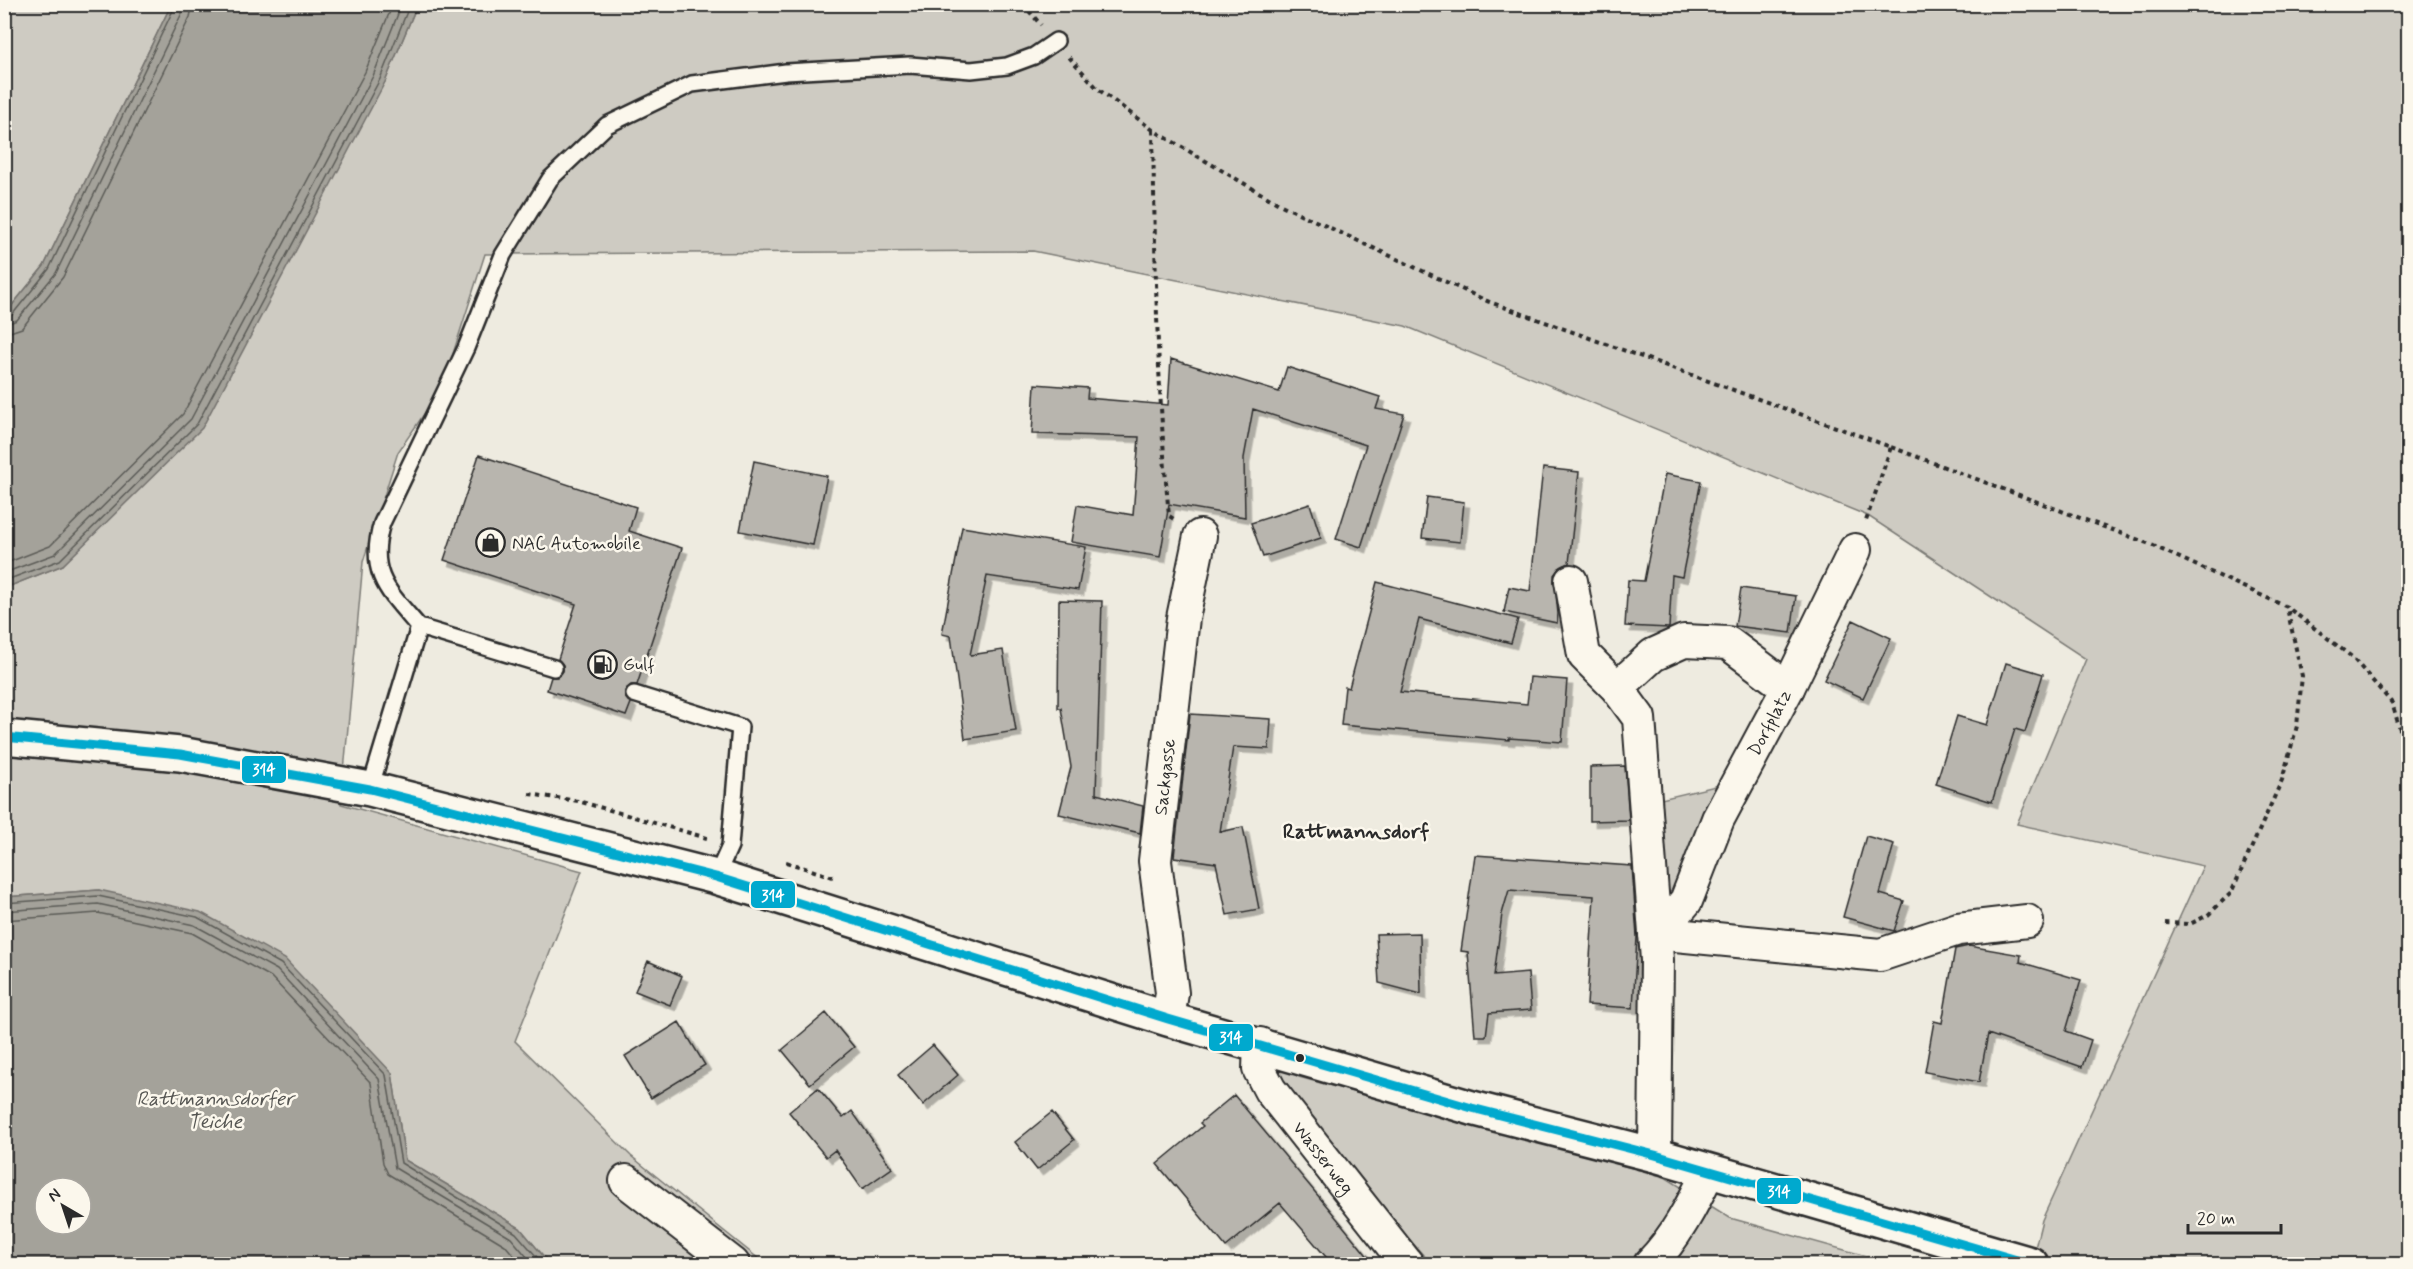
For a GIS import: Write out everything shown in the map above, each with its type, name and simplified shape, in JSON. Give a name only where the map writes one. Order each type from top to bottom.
[{"type":"main road","points":[[4,736],[180,754],[370,789],[716,877],[1168,1019],[1260,1044],[1472,1108],[1655,1155],[2031,1264]]},
{"type":"street","name":"Sackgasse","points":[[1168,1019],[1172,993],[1155,861],[1183,618],[1200,536]]},
{"type":"street","points":[[1788,688],[1855,550]]},
{"type":"street","points":[[1571,581],[1584,655],[1617,688],[1639,718],[1655,933],[1655,1155]]},
{"type":"street","name":"Dorfplatz","points":[[1617,688],[1653,655],[1684,641],[1728,644],[1788,688],[1718,819],[1686,901],[1662,929],[1655,933]]},
{"type":"street","points":[[1655,933],[1880,955],[1958,929],[2026,921]]},
{"type":"street","name":"Wasserweg","points":[[1260,1044],[1259,1070],[1270,1090],[1407,1264]]},
{"type":"street","points":[[1650,1264],[1660,1254],[1697,1196],[1708,1172]]},
{"type":"street","points":[[626,1180],[733,1264]]},
{"type":"lane","points":[[555,668],[419,627],[381,580],[377,567],[376,543],[382,523],[466,348],[503,255],[550,178],[607,125],[692,84],[786,72],[910,65],[971,70],[1007,66],[1034,56],[1056,41]]},
{"type":"lane","points":[[370,789],[419,627]]},
{"type":"lane","points":[[634,694],[741,727],[730,846],[716,877]]},
{"type":"path","points":[[1023,4],[1098,89],[1153,130],[1279,204],[1487,301],[1891,447],[2147,543],[2287,607],[2352,657],[2392,703],[2409,756]]},
{"type":"path","points":[[1153,130],[1155,296],[1162,449],[1169,516],[1200,536]]},
{"type":"path","points":[[1855,550],[1891,447]]},
{"type":"path","points":[[2165,923],[2190,924],[2208,915],[2232,893],[2282,780],[2298,726],[2302,676],[2287,607]]},
{"type":"shaded area","points":[[5,5],[171,5],[44,266],[5,314]]},
{"type":"shaded area","points":[[417,5],[2408,5],[2408,1264],[2031,1264],[2042,1220],[2203,866],[2017,824],[2086,659],[1868,516],[1405,326],[1033,251],[485,254],[442,388],[398,452],[363,562],[341,804],[582,871],[515,1041],[631,1156],[765,1264],[550,1264],[520,1228],[405,1160],[392,1073],[99,890],[5,897],[5,588],[63,565],[385,82]]},
{"type":"shaded area","points":[[1732,782],[1677,904],[1663,902],[1657,800]]},
{"type":"shaded area","points":[[1280,1065],[1299,1077],[1665,1177],[1730,1218],[1895,1264],[1431,1264],[1315,1132],[1276,1077]]},
{"type":"water","points":[[171,5],[417,5],[385,82],[202,428],[63,565],[5,588],[5,314],[44,266]]},
{"type":"water","name":"Rattmannsdorfer Teiche","points":[[99,890],[200,912],[285,959],[392,1073],[405,1160],[520,1228],[550,1264],[5,1264],[5,897]]},
{"type":"building","points":[[1171,359],[1279,392],[1287,367],[1380,397],[1376,409],[1404,414],[1361,547],[1336,539],[1366,445],[1253,409],[1244,458],[1245,517],[1169,504],[1160,557],[1071,542],[1077,505],[1133,515],[1139,437],[1032,434],[1035,384],[1088,388],[1087,398],[1168,405]]},
{"type":"building","points":[[479,455],[636,507],[629,531],[682,548],[637,685],[631,685],[625,691],[625,697],[631,703],[626,716],[547,690],[551,677],[557,677],[563,671],[563,665],[558,659],[576,604],[444,560]]},
{"type":"building","points":[[754,461],[827,476],[813,545],[740,531]]},
{"type":"building","points":[[1543,468],[1579,472],[1569,563],[1559,568],[1554,575],[1557,623],[1504,612],[1509,587],[1530,591]]},
{"type":"building","points":[[1665,474],[1701,481],[1682,577],[1672,575],[1669,628],[1625,626],[1628,580],[1644,581]]},
{"type":"building","points":[[1427,497],[1464,502],[1460,542],[1422,538]]},
{"type":"building","points":[[1310,504],[1321,538],[1263,557],[1251,523]]},
{"type":"building","points":[[962,527],[1086,547],[1078,590],[987,576],[970,655],[1003,650],[1016,731],[965,739],[951,636],[942,634]]},
{"type":"building","points":[[1377,582],[1518,619],[1511,643],[1419,619],[1400,692],[1527,704],[1530,677],[1567,680],[1562,742],[1509,738],[1509,740],[1341,725],[1345,687],[1349,688]]},
{"type":"building","points":[[1741,588],[1796,596],[1791,633],[1735,626]]},
{"type":"building","points":[[1059,600],[1102,601],[1096,794],[1143,806],[1140,833],[1059,814],[1071,767],[1061,708],[1058,708]]},
{"type":"building","points":[[1853,620],[1891,638],[1863,698],[1824,680]]},
{"type":"building","points":[[2006,663],[2043,674],[2025,732],[2015,729],[1992,802],[1936,784],[1957,716],[1987,725]]},
{"type":"building","points":[[1190,714],[1271,719],[1269,749],[1233,747],[1220,832],[1243,827],[1259,909],[1227,915],[1216,863],[1174,857]]},
{"type":"building","points":[[1625,766],[1629,820],[1590,821],[1590,767]]},
{"type":"building","points":[[1866,836],[1894,844],[1880,894],[1904,901],[1894,931],[1843,917]]},
{"type":"building","points":[[1475,855],[1632,866],[1637,937],[1633,1008],[1587,1005],[1594,896],[1509,890],[1502,914],[1494,976],[1528,973],[1531,1010],[1489,1013],[1486,1036],[1475,1036],[1468,952],[1461,951]]},
{"type":"building","points":[[1420,933],[1421,994],[1379,983],[1376,934]]},
{"type":"building","points":[[1969,946],[2021,955],[2020,962],[2081,980],[2066,1031],[2091,1040],[2082,1067],[1988,1034],[1979,1082],[1925,1072],[1934,1021],[1942,1023],[1955,949]]},
{"type":"building","points":[[648,961],[682,976],[670,1005],[635,991]]},
{"type":"building","points":[[826,1013],[854,1047],[810,1084],[782,1050]]},
{"type":"building","points":[[679,1022],[705,1065],[651,1098],[625,1056]]},
{"type":"building","points":[[933,1045],[958,1075],[923,1105],[898,1075]]},
{"type":"building","points":[[818,1088],[843,1118],[852,1111],[892,1168],[862,1189],[835,1150],[826,1157],[789,1112]]},
{"type":"building","points":[[1234,1095],[1374,1264],[1332,1264],[1280,1203],[1226,1247],[1157,1164],[1203,1126],[1200,1123]]},
{"type":"building","points":[[1052,1112],[1074,1140],[1037,1170],[1015,1142]]},
{"type":"transit line","name":"314","points":[[4,737],[180,754],[370,789],[716,877],[1168,1019],[1472,1108],[1655,1155],[2031,1264]]},
{"type":"place","name":"NAC Automobile","points":[[491,543]]},
{"type":"place","name":"Gulf","points":[[602,664]]},
{"type":"district","name":"Rattmannsdorf","points":[[1356,831]]}]
